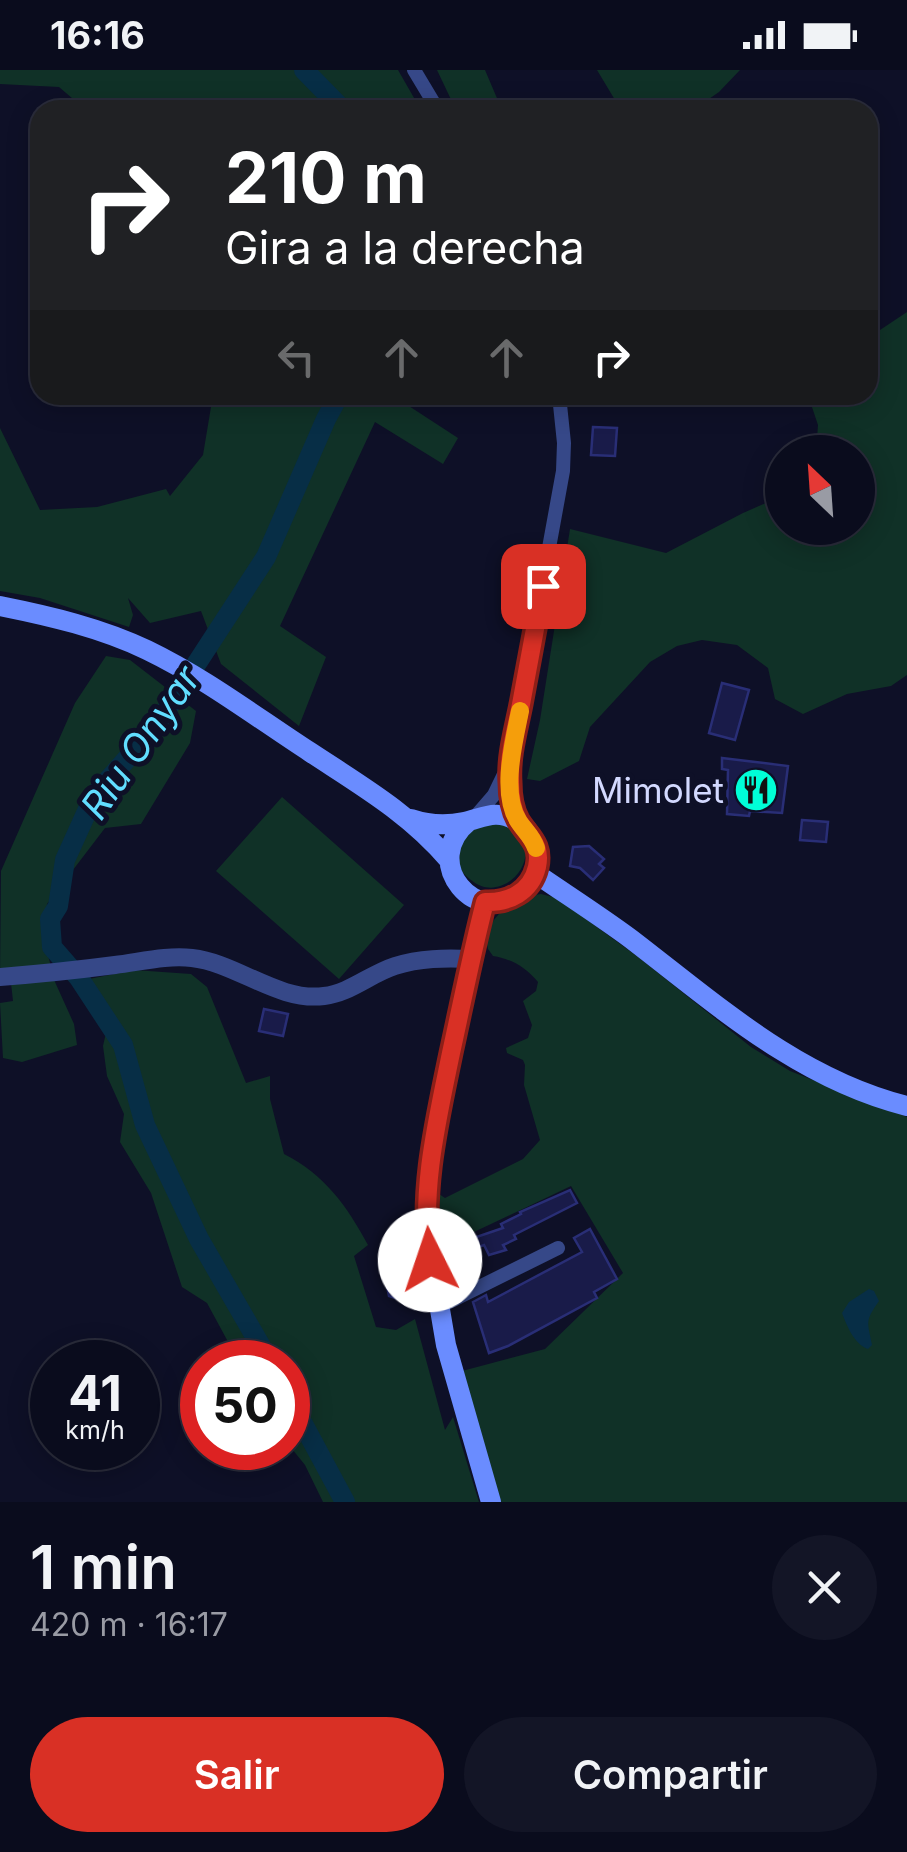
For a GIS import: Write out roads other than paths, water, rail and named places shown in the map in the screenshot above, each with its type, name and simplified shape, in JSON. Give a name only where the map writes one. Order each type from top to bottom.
[{"type":"main road","points":[[8,607],[72,623],[182,668],[408,817],[448,860],[459,887],[471,896],[485,902],[512,898],[524,891],[535,874],[536,846],[530,832],[519,822],[498,814],[440,825],[408,817]]},
{"type":"main road","points":[[448,860],[454,838],[472,819]]},
{"type":"main road","points":[[535,874],[626,936],[775,1049],[827,1076],[905,1107]]},
{"type":"main road","points":[[485,902],[431,1160],[426,1233],[446,1344],[491,1502]]},
{"type":"street","points":[[414,70],[432,100]]},
{"type":"street","points":[[519,822],[512,801],[510,762],[563,471],[560,405]]},
{"type":"street","points":[[472,819],[494,795],[510,762]]},
{"type":"street","points":[[0,977],[192,958],[232,968],[281,990],[324,996],[348,989],[394,966],[436,958],[471,959]]},
{"type":"street","points":[[438,1307],[558,1248]]},
{"type":"water","points":[[869,1289],[879,1301],[869,1318],[872,1345],[868,1349],[855,1339],[842,1313],[849,1302]]},
{"type":"waterway","name":"Riu Onyar","points":[[304,70],[333,100]]},
{"type":"waterway","name":"Riu Onyar","points":[[257,1340],[199,1239],[145,1125],[123,1045],[79,978],[52,947],[50,919],[58,906],[65,860],[94,796],[156,726],[266,557],[334,405]]},
{"type":"waterway","name":"Riu Onyar","points":[[310,1437],[345,1502]]},
{"type":"place","name":"Mimolet","points":[[756,790]]}]
